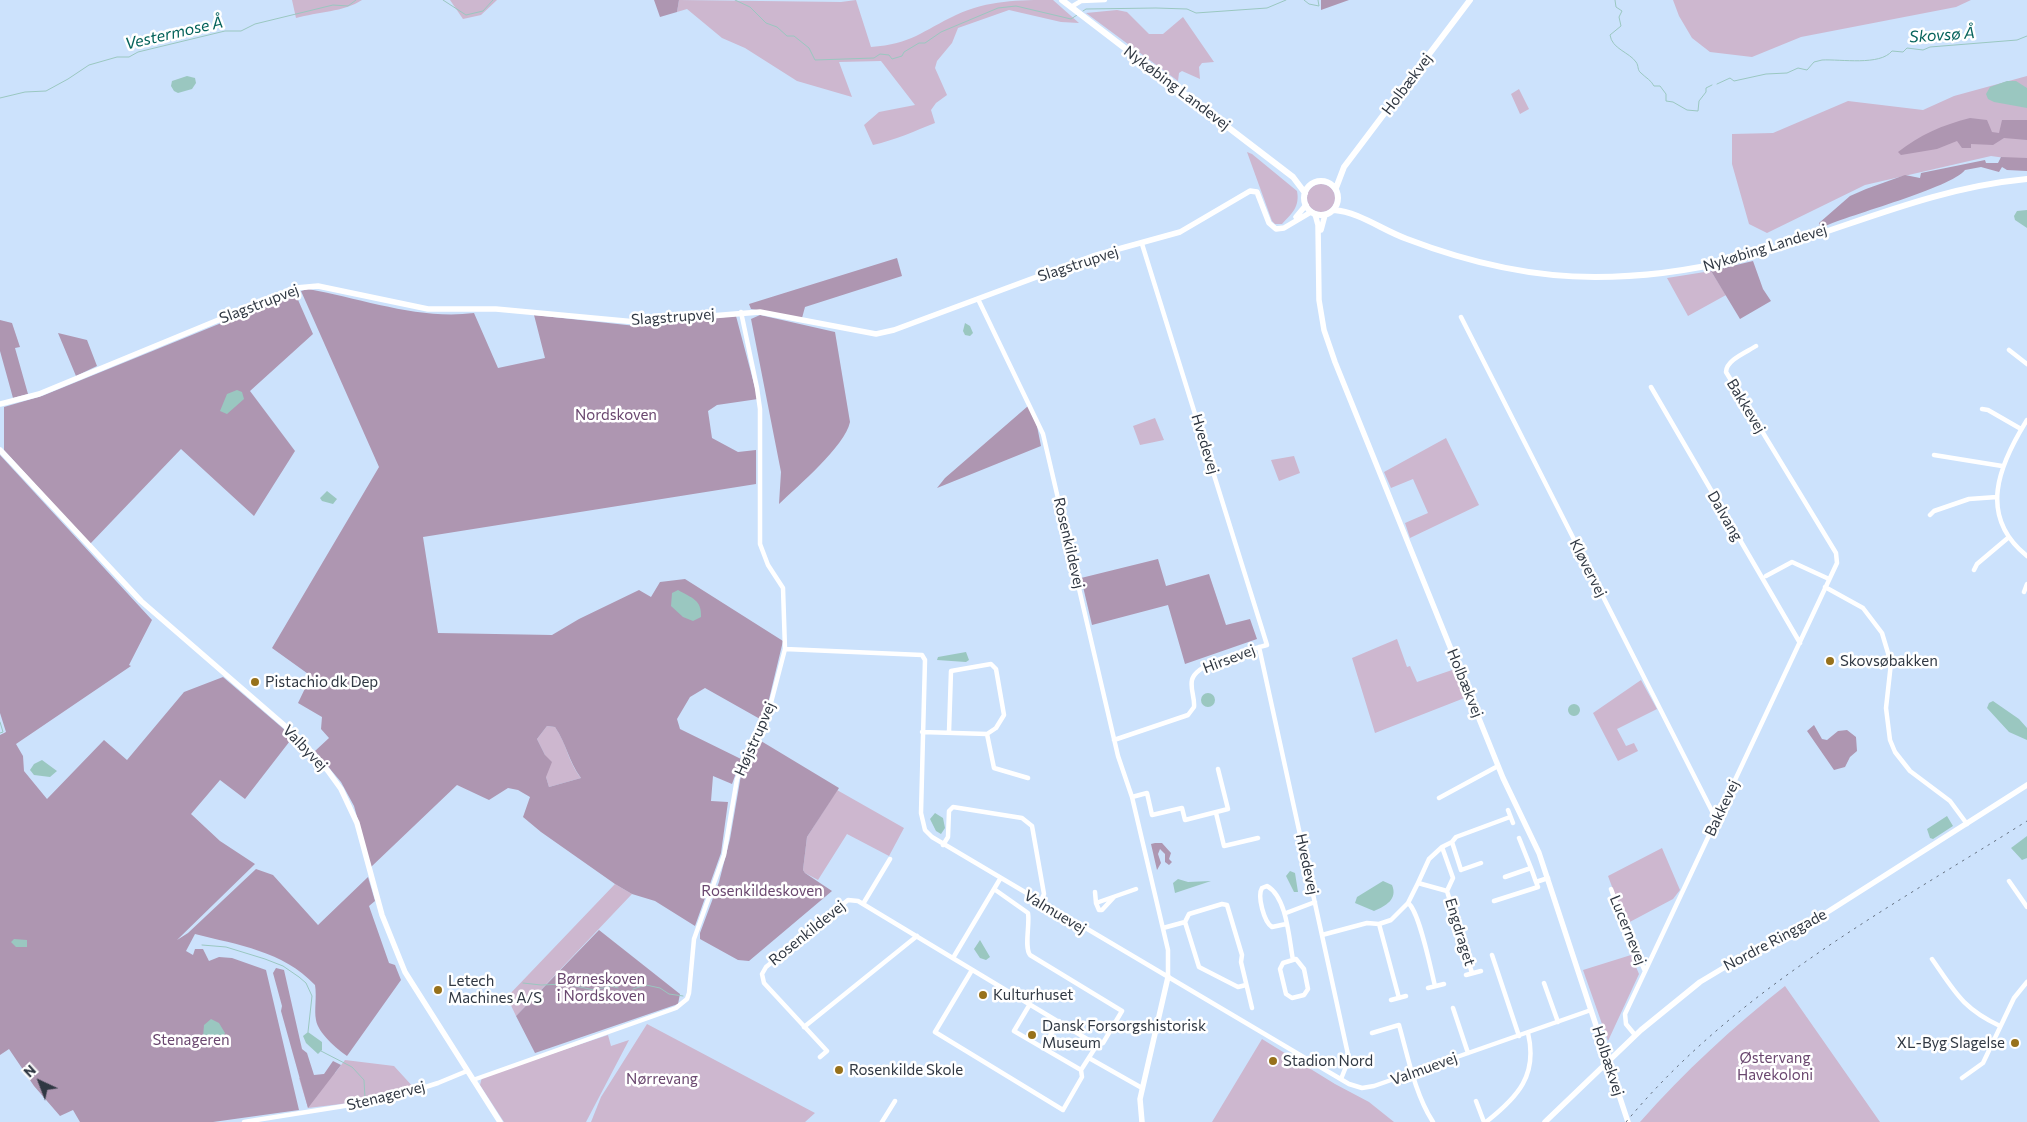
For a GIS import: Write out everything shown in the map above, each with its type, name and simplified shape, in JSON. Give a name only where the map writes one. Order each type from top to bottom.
[{"type":"main road","name":"Nykøbing Landevej","points":[[1062,0],[1293,177],[1310,185]]},
{"type":"main road","name":"Holbækvej","points":[[1328,182],[1344,167],[1470,0]]},
{"type":"main road","name":"Holbækvej","points":[[1336,188],[1344,167]]},
{"type":"main road","name":"Nykøbing Landevej","points":[[1293,177],[1305,192]]},
{"type":"main road","name":"Nykøbing Landevej","points":[[1334,210],[1358,217],[1390,233],[1437,250],[1505,268],[1566,276],[1637,276],[1694,269],[1733,260],[1930,196],[1998,181],[2027,178]]},
{"type":"main road","points":[[1319,181],[1328,182],[1336,188],[1338,202],[1334,210],[1325,215],[1313,213],[1306,206],[1305,192],[1310,185],[1319,181]]},
{"type":"main road","name":"Nykøbing Landevej","points":[[1338,202],[1358,217]]},
{"type":"street","points":[[1070,7],[1081,1],[1105,0]]},
{"type":"street","name":"Slagstrupvej","points":[[0,404],[38,394],[284,292],[302,287],[318,286],[428,309],[496,310],[636,322],[741,312],[760,312],[876,334],[894,330],[1093,256],[1142,244],[1189,227],[1231,201],[1252,191],[1258,194],[1271,225],[1281,229],[1286,227]]},
{"type":"street","points":[[1286,227],[1306,206]]},
{"type":"street","points":[[1286,227],[1313,213]]},
{"type":"street","name":"Holbækvej","points":[[1313,213],[1319,242],[1319,300],[1327,339],[1498,766],[1534,840],[1628,1122]]},
{"type":"street","name":"Holbækvej","points":[[1319,242],[1325,215]]},
{"type":"street","name":"Hvedevej","points":[[1142,244],[1267,645]]},
{"type":"street","name":"Rosenkildevej","points":[[978,299],[1043,434],[1114,740],[1132,797],[1170,958],[1168,977],[1142,1088],[1139,1106],[1142,1122]]},
{"type":"street","name":"Højstrupvej","points":[[473,1080],[676,1008],[687,1000],[694,939],[724,855],[737,779],[767,718],[785,649],[783,588],[768,565],[760,544],[760,409],[758,388],[741,312]]},
{"type":"street","name":"Kløvervej","points":[[1461,317],[1716,819]]},
{"type":"street","name":"Bakkevej","points":[[1635,1035],[1626,1024],[1625,1014],[1837,563],[1836,553],[1726,372],[1726,367],[1730,362],[1756,346]]},
{"type":"street","points":[[2009,350],[2027,364]]},
{"type":"street","name":"Dalvang","points":[[1651,387],[1800,643]]},
{"type":"street","points":[[1982,409],[1988,410],[2021,429]]},
{"type":"street","points":[[2027,420],[2002,466],[1997,497],[2000,518],[2009,538],[2027,556]]},
{"type":"street","name":"Valbyvej","points":[[0,450],[141,602],[299,738],[328,771],[341,789],[357,823],[379,907],[405,972],[500,1122]]},
{"type":"street","points":[[1934,455],[2002,466]]},
{"type":"street","points":[[1930,515],[1969,499],[1997,497]]},
{"type":"street","points":[[1974,570],[1977,564],[2009,538]]},
{"type":"street","points":[[1766,576],[1792,562],[1829,579]]},
{"type":"street","points":[[2024,592],[2027,584]]},
{"type":"street","points":[[1825,587],[1863,608],[1882,634],[1891,663],[1886,708],[1890,740],[1895,752],[1910,771],[1946,796],[1966,824]]},
{"type":"street","name":"Hirsevej","points":[[1114,740],[1188,715],[1194,707],[1191,684],[1197,670],[1267,645]]},
{"type":"street","name":"Hvedevej","points":[[1259,647],[1349,1059],[1341,1079]]},
{"type":"street","name":"Valmuevej","points":[[785,649],[922,655],[925,660],[922,732],[922,822],[932,838],[1356,1087],[1368,1088],[1592,1010]]},
{"type":"street","points":[[922,732],[987,734],[996,728],[1004,715],[996,668],[991,664],[951,671],[949,732]]},
{"type":"street","points":[[987,734],[994,768],[1028,778]]},
{"type":"street","points":[[1439,798],[1498,766]]},
{"type":"street","points":[[1132,797],[1147,793],[1152,815],[1182,808],[1185,820],[1228,809],[1218,769]]},
{"type":"street","name":"Nordre Ringgade","points":[[1545,1122],[1635,1035],[1700,982],[1735,961],[1807,925],[2027,785]]},
{"type":"street","points":[[943,845],[948,837],[949,811],[953,807],[1022,818],[1032,826],[1044,894],[1040,903]]},
{"type":"street","points":[[1508,810],[1512,823]]},
{"type":"street","points":[[1216,812],[1224,846],[1258,838]]},
{"type":"street","points":[[1322,935],[1367,923],[1379,924],[1395,917],[1408,903],[1428,859],[1456,837],[1510,817]]},
{"type":"street","points":[[1494,901],[1538,887],[1519,838]]},
{"type":"street","points":[[1452,842],[1462,870],[1481,863]]},
{"type":"street","name":"Engdraget","points":[[1442,847],[1453,878],[1448,891],[1472,973]]},
{"type":"street","name":"Rosenkildevej","points":[[864,904],[890,859]]},
{"type":"street","points":[[1505,877],[1530,868]]},
{"type":"street","points":[[1536,882],[1548,878]]},
{"type":"street","points":[[953,958],[1000,879]]},
{"type":"street","points":[[2009,881],[2027,907]]},
{"type":"street","name":"Engdraget","points":[[1418,883],[1448,891]]},
{"type":"street","points":[[1286,924],[1272,927],[1268,923],[1260,893],[1262,888],[1267,886],[1272,889],[1286,913],[1286,924],[1293,960]]},
{"type":"street","points":[[1096,903],[1136,888]]},
{"type":"street","points":[[972,970],[934,1032],[1063,1110],[1082,1077],[1081,1070],[1096,1045],[1103,1043],[1122,1010],[1030,956],[1026,948],[1029,923],[1028,913],[994,889]]},
{"type":"street","name":"Lucernevej","points":[[1611,889],[1628,935],[1645,971]]},
{"type":"street","points":[[1095,892],[1099,910],[1102,910],[1116,895]]},
{"type":"street","name":"Rosenkildevej","points":[[820,1057],[826,1051],[764,983],[762,979],[764,969],[844,901],[852,899],[864,904],[1096,1045]]},
{"type":"street","points":[[1286,913],[1315,902]]},
{"type":"street","points":[[1408,903],[1415,910],[1419,922],[1435,986]]},
{"type":"street","points":[[1246,985],[1238,987],[1199,967],[1185,922],[1189,914],[1222,904],[1229,907],[1242,955],[1241,962],[1252,1008]]},
{"type":"street","points":[[1163,928],[1185,922]]},
{"type":"street","points":[[1379,924],[1399,998]]},
{"type":"street","points":[[804,1026],[917,936]]},
{"type":"street","points":[[1492,955],[1519,1036]]},
{"type":"street","points":[[1932,959],[1966,1006],[2000,1026]]},
{"type":"street","points":[[1293,960],[1298,960],[1302,965],[1308,987],[1304,995],[1292,998],[1286,994],[1280,969],[1283,963],[1293,960]]},
{"type":"street","name":"Engdraget","points":[[1466,975],[1481,971]]},
{"type":"street","points":[[1962,1078],[1983,1063],[2014,998],[2027,982]]},
{"type":"street","points":[[1544,983],[1558,1022]]},
{"type":"street","points":[[1428,988],[1444,984]]},
{"type":"street","points":[[1391,1000],[1406,996]]},
{"type":"street","points":[[1030,1004],[1014,1031],[1081,1070]]},
{"type":"street","name":"Valmuevej","points":[[1453,1008],[1468,1053]]},
{"type":"street","points":[[1043,1048],[1059,1021]]},
{"type":"street","points":[[1372,1033],[1401,1025],[1412,1073],[1425,1108],[1433,1122]]},
{"type":"street","points":[[1476,1101],[1485,1122],[1511,1100],[1527,1077],[1531,1055],[1528,1033]]},
{"type":"street","points":[[1089,1058],[1142,1088]]},
{"type":"street","name":"Stenagervej","points":[[244,1122],[388,1099],[430,1086],[467,1071]]},
{"type":"street","points":[[882,1122],[894,1102]]},
{"type":"green space","points":[[292,0],[362,0],[347,7],[296,18]]},
{"type":"green space","points":[[450,0],[497,0],[481,15],[463,19]]},
{"type":"green space","points":[[654,0],[679,0],[677,12],[660,17]]},
{"type":"green space","points":[[679,0],[841,2],[856,0],[871,47],[907,40],[968,10],[1004,2],[1053,0],[1079,23],[1061,22],[1009,10],[958,28],[952,43],[937,61],[935,68],[947,95],[936,103],[931,110],[935,123],[873,145],[864,125],[879,112],[915,105],[881,61],[839,62],[852,97],[797,81],[745,48],[722,38],[687,9],[677,12]]},
{"type":"green space","points":[[1321,0],[1349,0],[1321,10]]},
{"type":"green space","points":[[1673,0],[1971,0],[1956,7],[1801,37],[1752,57],[1710,52],[1692,38],[1679,16]]},
{"type":"green space","points":[[1117,10],[1127,12],[1149,34],[1163,34],[1183,17],[1214,62],[1202,63],[1199,67],[1200,79],[1182,71],[1179,73],[1178,81],[1086,13]]},
{"type":"green space","points":[[2027,76],[2027,161],[1991,156],[1865,185],[1767,233],[1749,224],[1732,164],[1732,134],[1773,133],[1848,101],[1923,110],[1954,96]]},
{"type":"green space","points":[[1519,89],[1529,109],[1520,114],[1511,94]]},
{"type":"green space","points":[[1970,118],[1987,120],[1992,132],[1999,133],[2002,120],[2027,120],[2027,140],[2004,138],[1993,145],[1971,144],[1971,148],[1962,148],[1957,141],[1937,149],[1901,155],[1898,152],[1932,131]]},
{"type":"green space","points":[[1247,152],[1297,191],[1296,206],[1282,224],[1275,224],[1272,221]]},
{"type":"green space","points":[[2001,157],[2027,158],[2027,171],[2007,170],[2002,167],[1999,172],[1981,167],[1965,170],[1941,185],[1921,193],[1823,227],[1820,226],[1819,223],[1850,196],[1866,189],[1905,175],[1920,178],[1921,173],[1985,160],[1986,163],[1998,163]]},
{"type":"green space","points":[[1321,184],[1331,188],[1335,198],[1331,208],[1321,212],[1311,208],[1307,198],[1311,188]]},
{"type":"green space","points":[[897,258],[902,276],[805,307],[802,318],[751,309],[749,304]]},
{"type":"green space","points":[[1753,261],[1763,289],[1771,301],[1740,319],[1711,271]]},
{"type":"green space","points":[[1711,271],[1726,295],[1688,316],[1667,278]]},
{"type":"green space","name":"Nordskoven","points":[[308,289],[433,314],[474,313],[498,368],[545,358],[534,315],[636,326],[736,316],[758,399],[717,405],[708,411],[712,438],[738,452],[756,450],[756,484],[423,537],[438,633],[552,635],[579,619],[639,590],[651,597],[660,582],[685,579],[783,641],[765,716],[760,719],[705,688],[690,697],[677,719],[680,729],[741,759],[732,784],[713,776],[711,801],[728,802],[721,853],[695,926],[655,901],[632,894],[615,884],[541,832],[523,817],[530,797],[518,790],[508,788],[489,800],[457,785],[371,867],[354,806],[341,782],[315,751],[329,738],[321,729],[322,717],[298,703],[311,676],[272,648],[379,467],[301,291]],"holes":[[[547,726],[555,727],[581,778],[549,787],[546,777],[552,762],[545,755],[537,739]]]},
{"type":"green space","points":[[295,293],[313,334],[250,391],[295,451],[254,516],[181,449],[90,544],[4,450],[4,407],[42,396]]},
{"type":"green space","points":[[760,315],[835,332],[850,422],[846,432],[830,454],[779,504],[781,472],[751,319]]},
{"type":"green space","points":[[0,320],[12,323],[20,347],[15,348],[28,394],[13,398],[0,351]]},
{"type":"green space","points":[[58,333],[87,340],[97,366],[76,376]]},
{"type":"green space","points":[[1028,406],[1037,426],[1041,446],[937,488],[945,478]]},
{"type":"green space","points":[[1155,418],[1164,440],[1140,445],[1133,426]]},
{"type":"green space","points":[[1446,438],[1479,505],[1410,538],[1405,523],[1428,513],[1413,479],[1391,488],[1384,472]]},
{"type":"green space","name":"Stenageren","points":[[0,455],[152,620],[129,665],[131,666],[16,744],[23,756],[24,771],[47,799],[104,740],[127,760],[184,692],[223,677],[293,737],[245,799],[220,780],[191,814],[220,841],[255,864],[177,940],[188,933],[256,869],[273,875],[318,925],[368,877],[375,901],[369,906],[389,963],[395,965],[401,980],[347,1056],[328,1040],[317,1025],[315,1016],[315,985],[289,964],[259,951],[195,934],[186,951],[193,955],[195,949],[203,949],[209,961],[219,957],[232,958],[266,970],[299,1110],[213,1122],[80,1122],[73,1110],[60,1116],[34,1086],[9,1049],[0,1055],[0,735],[6,732],[0,713]]},
{"type":"green space","points":[[1294,456],[1300,473],[1279,481],[1271,460]]},
{"type":"green space","points":[[1158,559],[1166,586],[1209,574],[1226,625],[1250,619],[1257,639],[1185,664],[1168,605],[1092,625],[1081,578]]},
{"type":"green space","points":[[1397,639],[1407,667],[1410,666],[1417,682],[1455,669],[1467,697],[1375,733],[1352,658]]},
{"type":"green space","points":[[1641,680],[1657,709],[1617,729],[1626,746],[1634,743],[1638,751],[1618,761],[1593,713]]},
{"type":"green space","points":[[1814,725],[1822,739],[1827,740],[1838,731],[1847,730],[1856,737],[1857,751],[1850,757],[1845,767],[1834,770],[1807,731]]},
{"type":"green space","points":[[547,726],[555,727],[581,778],[549,787],[546,777],[545,755],[537,739]]},
{"type":"green space","name":"Rosenkildeskoven","points":[[761,741],[839,788],[807,837],[803,870],[832,891],[749,961],[738,960],[700,939],[700,933],[719,882],[730,839],[741,775]]},
{"type":"green space","points":[[837,790],[904,828],[889,856],[847,834],[818,880],[803,870],[807,837]]},
{"type":"green space","points":[[1162,843],[1171,853],[1169,859],[1172,862],[1169,865],[1165,862],[1165,854],[1160,849],[1158,854],[1161,863],[1157,870],[1151,844]]},
{"type":"green space","points":[[1662,848],[1680,890],[1673,899],[1626,924],[1608,876]]},
{"type":"green space","points":[[615,884],[632,894],[516,1016],[507,997]]},
{"type":"green space","name":"Børneskoven i Nordskoven","points":[[599,930],[680,994],[678,1004],[535,1053],[516,1016]]},
{"type":"green space","points":[[1631,955],[1639,974],[1608,1041],[1583,970]]},
{"type":"green space","points":[[276,968],[284,970],[302,1049],[307,1053],[314,1075],[324,1074],[333,1061],[341,1065],[308,1108],[281,1011],[282,1006],[273,973]]},
{"type":"green space","name":"Østervang Havekoloni","points":[[1785,986],[1880,1122],[1640,1122],[1674,1085],[1710,1051]]},
{"type":"green space","name":"Nørrevang","points":[[647,1024],[815,1113],[805,1122],[591,1122],[601,1097]]},
{"type":"green space","points":[[608,1035],[611,1046],[629,1040],[586,1122],[504,1122],[480,1085],[482,1077]]},
{"type":"green space","name":"Stadion Nord","points":[[1262,1039],[1335,1084],[1369,1102],[1394,1122],[1212,1122]]},
{"type":"green space","points":[[345,1060],[394,1066],[415,1089],[365,1101],[308,1108],[299,1078],[335,1073]]},
{"type":"shaded area","points":[[187,76],[195,78],[196,83],[192,89],[178,93],[174,91],[171,86],[172,81]]},
{"type":"shaded area","points":[[2007,81],[2016,81],[2027,88],[2027,108],[1994,102],[1988,99],[1986,94],[1990,87]]},
{"type":"shaded area","points":[[2027,210],[2027,228],[2015,220],[2014,216],[2017,211]]},
{"type":"shaded area","points":[[965,323],[970,326],[973,333],[970,336],[965,335],[963,331]]},
{"type":"shaded area","points":[[237,390],[242,392],[244,399],[227,414],[220,411],[227,394]]},
{"type":"shaded area","points":[[327,491],[337,499],[333,504],[322,501],[320,498]]},
{"type":"shaded area","points":[[678,590],[698,603],[701,617],[693,621],[683,617],[671,606],[672,593]]},
{"type":"shaded area","points":[[966,652],[969,660],[966,662],[937,660],[938,657]]},
{"type":"shaded area","points":[[1205,693],[1211,693],[1215,700],[1211,707],[1205,707],[1201,703],[1201,697]]},
{"type":"shaded area","points":[[1993,701],[2019,719],[2027,728],[2027,740],[2009,732],[1987,708],[1989,703]]},
{"type":"shaded area","points":[[1576,704],[1579,705],[1579,715],[1572,716],[1569,715],[1568,708],[1569,705]]},
{"type":"shaded area","points":[[42,760],[57,771],[50,777],[34,775],[30,770],[34,764]]},
{"type":"shaded area","points":[[935,813],[943,818],[945,828],[941,834],[936,831],[930,819]]},
{"type":"shaded area","points":[[1947,816],[1953,826],[1933,839],[1930,838],[1927,829]]},
{"type":"shaded area","points":[[2027,836],[2027,858],[2022,860],[2011,848]]},
{"type":"shaded area","points":[[1290,871],[1295,873],[1298,892],[1294,892],[1286,876]]},
{"type":"shaded area","points":[[1178,879],[1188,882],[1211,881],[1175,893],[1173,883]]},
{"type":"shaded area","points":[[1383,881],[1392,885],[1393,890],[1392,898],[1387,904],[1374,911],[1355,903],[1357,897]]},
{"type":"shaded area","points":[[14,939],[27,940],[27,947],[16,947],[11,942]]},
{"type":"shaded area","points":[[980,940],[990,957],[986,960],[980,958],[974,949]]},
{"type":"shaded area","points":[[211,1019],[219,1023],[225,1033],[221,1042],[215,1045],[208,1043],[203,1037],[204,1025]]},
{"type":"shaded area","points":[[308,1032],[322,1042],[322,1050],[318,1054],[306,1043],[303,1036]]},
{"type":"waterway","name":"Vestermose Å","points":[[0,98],[25,92],[46,91],[89,65],[117,57],[129,57],[138,52],[225,31],[241,31],[255,24],[333,5],[348,6],[356,0]]},
{"type":"waterway","name":"Vestermose Å","points":[[443,0],[466,15],[483,11],[493,0]]},
{"type":"waterway","name":"Vestermose Å","points":[[735,0],[750,7],[766,23],[777,27],[787,36],[794,36],[809,48],[815,60],[874,58],[880,54],[889,55],[892,59],[902,56],[904,52],[919,43],[925,43],[941,32],[998,8],[1016,6],[1071,19],[1077,15]]},
{"type":"waterway","name":"Vestermose Å","points":[[1083,11],[1086,9],[1156,8],[1187,9],[1196,13],[1267,8],[1286,0]]},
{"type":"waterway","name":"Vestermose Å","points":[[1304,0],[1309,4],[1319,6],[1318,0]]},
{"type":"waterway","name":"Skovsø Å","points":[[1615,0],[1616,7],[1622,11],[1619,17],[1621,26],[1610,35],[1611,40],[1637,63],[1640,72],[1654,86],[1660,86],[1666,94],[1666,101],[1673,102],[1687,110],[1698,111],[1699,101],[1706,92],[1706,88],[1712,85]]},
{"type":"waterway","name":"Skovsø Å","points":[[1717,84],[1730,78],[1734,81],[1766,74],[1787,73],[1798,68],[1807,70],[1814,62],[1822,60],[1860,61],[1879,59],[1892,51],[1903,52],[1907,48],[1923,50],[1930,47],[2017,40],[2027,36]]},
{"type":"waterway","points":[[0,722],[3,732],[0,733]]},
{"type":"waterway","points":[[202,945],[226,947],[265,959],[283,966],[299,977],[306,983],[312,996],[308,1032]]},
{"type":"waterway","points":[[523,983],[541,985],[566,984],[594,990],[611,986],[618,988]]},
{"type":"waterway","points":[[633,989],[646,985],[660,988],[669,994],[683,996]]},
{"type":"waterway","points":[[321,1051],[352,1067],[364,1080],[365,1098]]},
{"type":"railway","points":[[1626,1122],[1669,1075],[1715,1032],[1764,992],[1866,921],[2027,821]]},
{"type":"place","name":"Skovsøbakken","points":[[1830,661]]},
{"type":"place","name":"Pistachio dk Dep","points":[[255,682]]},
{"type":"place","name":"Letech Machines A/S","points":[[438,990]]},
{"type":"place","name":"Kulturhuset","points":[[983,995]]},
{"type":"place","name":"Dansk Forsorgshistorisk Museum","points":[[1032,1035]]},
{"type":"place","name":"XL-Byg Slagelse","points":[[2015,1043]]},
{"type":"place","name":"Stadion Nord","points":[[1273,1061]]},
{"type":"place","name":"Rosenkilde Skole","points":[[839,1070]]}]
